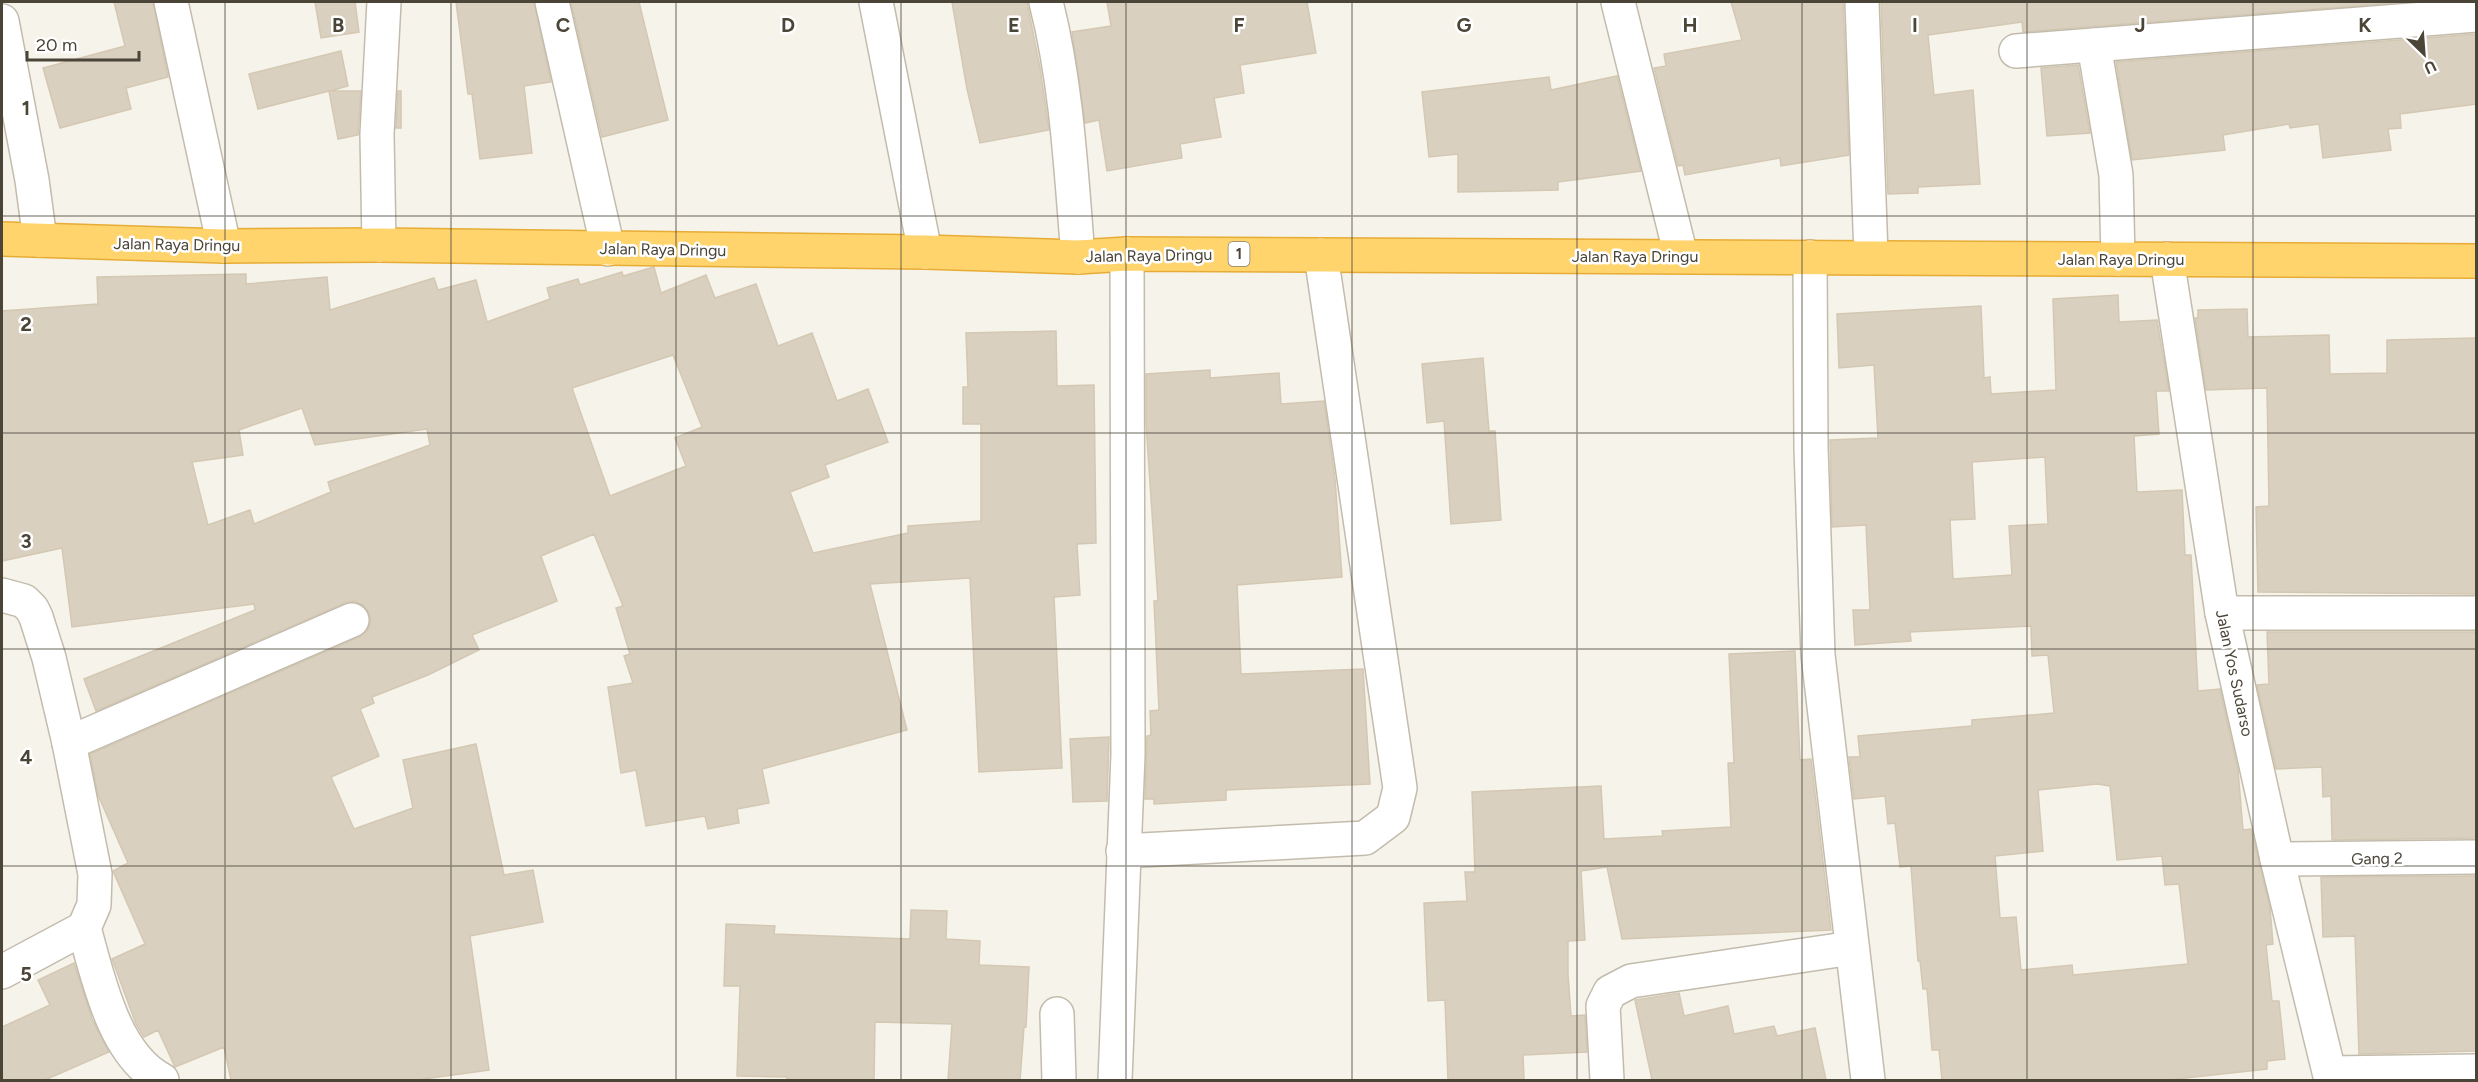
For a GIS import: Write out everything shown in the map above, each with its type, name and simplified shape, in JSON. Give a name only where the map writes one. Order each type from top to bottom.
[{"type":"highway","name":"Jalan Raya Dringu","points":[[2,239],[224,246],[380,245],[1078,256],[1127,254],[1871,256],[2476,261]]},
{"type":"street","points":[[171,2],[224,246]]},
{"type":"street","points":[[380,245],[377,135],[384,2]]},
{"type":"street","points":[[552,2],[609,249]]},
{"type":"street","points":[[876,2],[925,252]]},
{"type":"street","points":[[1046,2],[1057,45],[1069,147],[1078,256]]},
{"type":"street","points":[[1618,2],[1681,256]]},
{"type":"street","points":[[1862,2],[1871,256]]},
{"type":"street","points":[[2016,51],[2476,15]]},
{"type":"street","points":[[2,21],[32,180],[40,240]]},
{"type":"street","points":[[2094,45],[2114,161],[2118,259]]},
{"type":"street","points":[[1115,1080],[1128,755],[1127,254]]},
{"type":"street","points":[[1123,851],[1365,838],[1393,817],[1400,788],[1321,255]]},
{"type":"street","points":[[1810,257],[1812,447],[1818,655],[1868,1080]]},
{"type":"street","name":"Jalan Yos Sudarso","points":[[2167,259],[2222,613],[2277,859],[2330,1077]]},
{"type":"street","points":[[2,595],[24,601],[32,609],[49,658],[69,743],[95,874],[94,905],[84,928],[2,972]]},
{"type":"street","points":[[2222,613],[2476,613]]},
{"type":"street","points":[[69,743],[352,620]]},
{"type":"street","name":"Gang 2","points":[[2277,859],[2476,857]]},
{"type":"street","points":[[84,928],[104,1002],[120,1035],[147,1070],[162,1080]]},
{"type":"street","points":[[1606,1080],[1603,1006],[1610,992],[1631,981],[1852,948]]},
{"type":"street","points":[[1057,1014],[1059,1080]]},
{"type":"street","points":[[2330,1077],[2476,1071]]},
{"type":"building","points":[[114,2],[153,2],[168,77],[126,88],[131,109],[60,128],[43,68],[125,46]]},
{"type":"building","points":[[315,2],[355,2],[359,32],[321,38]]},
{"type":"building","points":[[456,2],[534,2],[551,82],[524,86],[532,153],[480,159],[472,94],[468,94]]},
{"type":"building","points":[[571,2],[639,2],[668,120],[602,137]]},
{"type":"building","points":[[952,2],[1027,2],[1049,130],[980,143],[967,89]]},
{"type":"building","points":[[1107,2],[1307,2],[1316,53],[1240,65],[1244,93],[1214,98],[1221,137],[1180,144],[1182,158],[1107,171],[1099,120],[1085,123],[1072,32],[1111,26]]},
{"type":"building","points":[[1731,2],[1843,2],[1849,155],[1781,166],[1780,158],[1685,175],[1683,165],[1678,166],[1654,68],[1666,66],[1664,54],[1742,40]]},
{"type":"building","points":[[1881,2],[2408,2],[2023,32],[2022,22],[1928,35],[1934,95],[1973,90],[1980,184],[1918,187],[1918,193],[1888,194]]},
{"type":"building","points":[[2476,34],[2476,104],[2400,114],[2401,128],[2388,129],[2391,150],[2323,158],[2319,124],[2290,128],[2289,124],[2223,135],[2225,150],[2132,160],[2116,62]]},
{"type":"building","points":[[341,51],[348,86],[330,91],[361,91],[358,135],[338,139],[329,91],[258,109],[249,74]]},
{"type":"building","points":[[2078,65],[2090,133],[2047,136],[2041,68]]},
{"type":"building","points":[[1617,76],[1641,171],[1558,182],[1558,190],[1458,192],[1458,154],[1429,157],[1422,92],[1549,77],[1551,90]]},
{"type":"building","points":[[398,91],[401,91],[401,128],[396,128]]},
{"type":"building","points":[[654,267],[661,293],[706,275],[715,298],[756,284],[778,346],[812,333],[837,401],[868,389],[888,442],[825,465],[829,477],[790,492],[813,553],[908,533],[908,526],[981,521],[981,424],[963,424],[963,387],[968,387],[966,333],[1056,331],[1057,386],[1094,385],[1096,543],[1077,544],[1080,595],[1054,597],[1062,768],[979,772],[970,578],[870,584],[907,730],[762,769],[769,803],[737,809],[739,823],[708,829],[705,816],[646,826],[636,770],[621,773],[608,687],[633,683],[624,656],[630,654],[616,608],[623,606],[594,534],[541,556],[557,601],[472,635],[479,650],[428,675],[372,697],[374,703],[360,709],[379,756],[331,777],[354,829],[413,808],[403,760],[476,744],[504,875],[533,870],[543,922],[470,936],[489,1070],[416,1080],[231,1080],[224,1047],[175,1067],[158,1030],[144,1037],[136,1024],[112,959],[145,944],[113,871],[128,863],[98,795],[90,754],[359,637],[367,631],[371,622],[369,613],[363,605],[354,601],[345,603],[96,711],[84,679],[255,610],[254,604],[72,627],[62,548],[2,561],[2,311],[98,304],[97,277],[246,274],[246,284],[327,277],[330,310],[434,278],[438,290],[476,280],[487,322],[550,299],[547,288],[578,279],[580,285],[622,272],[623,276]],"holes":[[[673,355],[702,427],[675,438],[686,466],[610,496],[572,388]],[[302,408],[315,445],[427,429],[430,445],[328,482],[331,492],[254,524],[250,510],[208,525],[192,462],[243,455],[239,430]]]},
{"type":"building","points":[[2118,295],[2119,322],[2157,320],[2169,391],[2156,391],[2159,434],[2134,436],[2137,492],[2182,490],[2185,555],[2191,555],[2198,691],[2220,689],[2238,770],[2243,830],[2251,829],[2270,908],[2273,944],[2266,945],[2272,1001],[2279,1001],[2285,1059],[2267,1061],[2267,1069],[2167,1080],[1942,1080],[1939,1050],[1932,1050],[1927,989],[1923,989],[1920,961],[1918,961],[1911,866],[1900,867],[1895,823],[1888,824],[1885,796],[1854,799],[1849,757],[1860,757],[1858,736],[1972,726],[1972,720],[2054,713],[2048,655],[2032,656],[2031,626],[1910,632],[1911,641],[1855,645],[1853,610],[1870,610],[1866,525],[1832,527],[1830,440],[1878,438],[1874,365],[1839,368],[1837,314],[1981,306],[1984,378],[1990,377],[1991,394],[2056,390],[2053,299]],"holes":[[[2045,457],[2048,524],[2009,526],[2012,575],[1953,579],[1950,520],[1975,519],[1972,462]],[[2097,784],[2110,786],[2117,860],[2162,856],[2165,885],[2179,884],[2188,964],[2073,975],[2072,965],[2021,970],[2016,917],[2000,918],[1995,856],[2043,851],[2038,790]]]},
{"type":"building","points":[[2247,309],[2248,337],[2329,335],[2330,374],[2387,373],[2387,340],[2476,338],[2476,594],[2258,592],[2256,507],[2269,506],[2267,388],[2206,390],[2195,318],[2198,318],[2198,310]]},
{"type":"building","points":[[1483,358],[1489,431],[1495,431],[1501,520],[1451,524],[1444,421],[1427,423],[1422,364]]},
{"type":"building","points":[[1210,370],[1210,378],[1279,373],[1281,404],[1324,401],[1335,479],[1342,577],[1237,585],[1241,674],[1363,669],[1370,784],[1226,790],[1226,800],[1154,804],[1154,799],[1145,799],[1147,736],[1151,735],[1150,711],[1159,710],[1154,601],[1158,601],[1146,424],[1146,374]]},
{"type":"building","points":[[2267,632],[2476,632],[2476,838],[2332,840],[2331,796],[2323,797],[2322,767],[2276,769],[2257,685],[2269,684]]},
{"type":"building","points":[[1795,651],[1800,760],[1811,759],[1831,930],[1622,939],[1607,867],[1581,871],[1585,940],[1568,941],[1568,974],[1571,1016],[1585,1015],[1587,1052],[1523,1055],[1524,1080],[1448,1080],[1445,1000],[1428,1001],[1424,903],[1467,901],[1465,872],[1475,872],[1472,792],[1601,786],[1604,839],[1663,836],[1662,831],[1731,827],[1728,763],[1734,763],[1729,654]]},
{"type":"building","points":[[1109,737],[1107,801],[1073,802],[1070,739]]},
{"type":"building","points":[[2476,876],[2476,1051],[2359,1054],[2355,936],[2323,937],[2321,877]]},
{"type":"building","points":[[911,910],[947,911],[946,939],[980,941],[979,965],[1029,967],[1020,1080],[948,1080],[952,1024],[875,1022],[874,1080],[787,1080],[787,1077],[737,1076],[740,986],[724,986],[726,924],[775,926],[774,934],[910,939]]},
{"type":"building","points":[[74,963],[92,1019],[109,1052],[45,1080],[2,1080],[2,1027],[50,1005],[38,980]]},
{"type":"building","points":[[1679,993],[1684,1016],[1728,1006],[1734,1034],[1774,1026],[1777,1036],[1815,1028],[1826,1080],[1652,1080],[1635,1000]]}]
